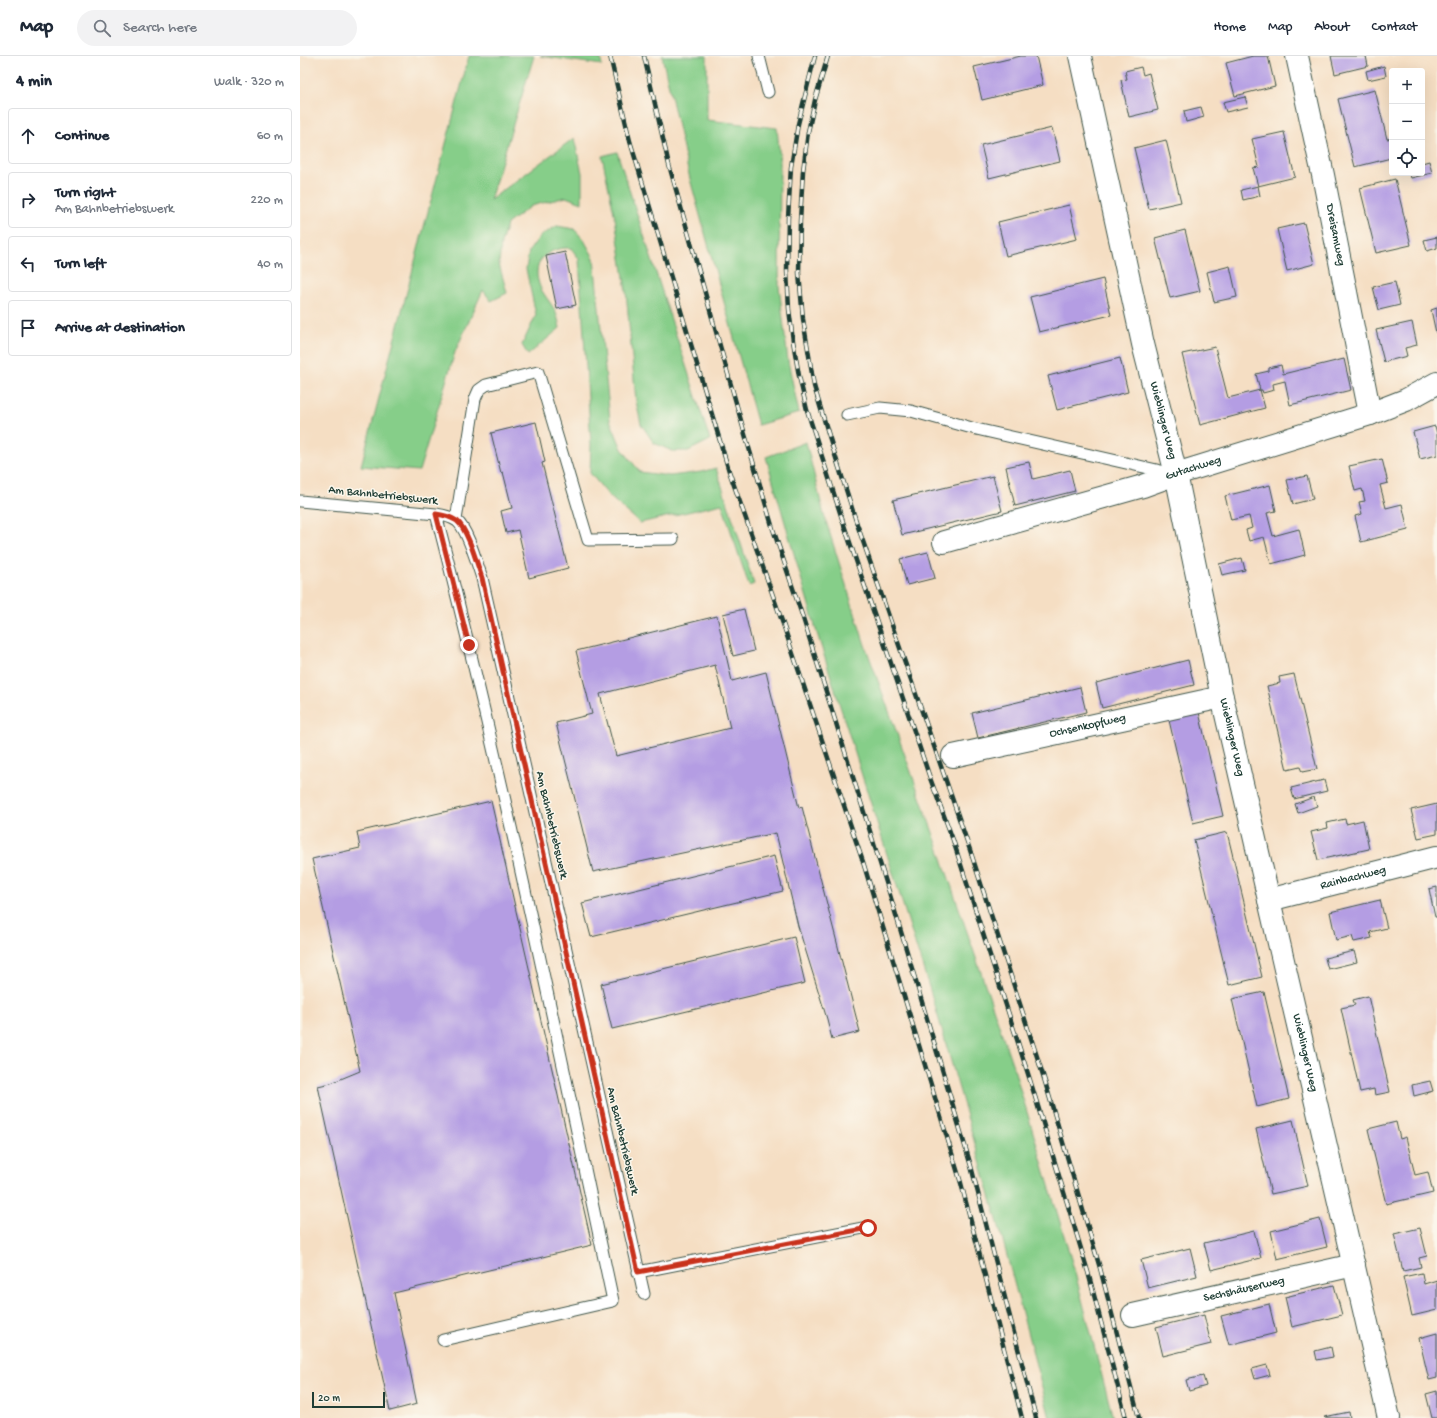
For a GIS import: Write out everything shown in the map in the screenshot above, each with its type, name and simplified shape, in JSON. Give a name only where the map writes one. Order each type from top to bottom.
[{"type":"street","name":"Wieblinger Weg","points":[[1080,56],[1141,338],[1176,474],[1222,697],[1389,1418]]},
{"type":"street","name":"Dreisamweg","points":[[1297,56],[1370,414]]},
{"type":"street","name":"Gutachweg","points":[[944,542],[1143,486],[1176,474],[1370,414],[1406,400],[1437,383]]},
{"type":"street","name":"Ochsenkopfweg","points":[[953,756],[1222,697]]},
{"type":"street","name":"Rainbachweg","points":[[1269,900],[1437,857]]},
{"type":"street","name":"Sechshäuserweg","points":[[1134,1315],[1354,1265]]},
{"type":"lane","points":[[759,56],[768,92]]},
{"type":"lane","points":[[456,520],[475,399],[479,390],[486,385],[538,372],[588,540],[673,539]]},
{"type":"lane","points":[[847,415],[880,408],[911,411],[972,428],[1176,474]]},
{"type":"lane","name":"Am Bahnbetriebswerk","points":[[300,501],[436,514],[456,520],[463,527],[482,578],[644,1294]]},
{"type":"lane","points":[[436,514],[498,769],[613,1301],[443,1340]]},
{"type":"lane","points":[[638,1272],[868,1228]]},
{"type":"green space","points":[[469,56],[534,56],[490,200],[574,138],[582,173],[582,203],[566,197],[531,206],[507,224],[501,243],[499,264],[507,293],[491,301],[483,290],[455,352],[419,471],[361,466]]},
{"type":"green space","points":[[540,56],[600,56],[602,65]]},
{"type":"green space","points":[[662,56],[707,56],[707,120],[777,128],[780,160],[779,286],[788,361],[799,413],[758,425],[690,179]]},
{"type":"green space","points":[[617,152],[710,440],[688,451],[672,451],[654,443],[641,424],[636,401],[626,291],[615,218],[602,156]]},
{"type":"green space","points":[[557,226],[574,229],[584,240],[594,258],[610,420],[622,449],[640,472],[670,476],[701,472],[716,468],[754,584],[749,586],[722,504],[640,523],[610,497],[590,473],[591,444],[579,259],[571,248],[563,248],[549,253],[540,262],[538,268],[537,276],[539,284],[554,309],[560,328],[528,355],[522,345],[536,315],[526,269],[529,251],[540,236]]},
{"type":"green space","points":[[806,442],[824,515],[865,645],[936,841],[1015,1072],[1074,1269],[1113,1418],[1050,1418],[1002,1237],[935,1006],[817,633],[766,457]]},
{"type":"building","points":[[1021,56],[1036,56],[1043,85],[982,100],[974,67]]},
{"type":"building","points":[[1253,56],[1268,56],[1275,86],[1235,96],[1226,63]]},
{"type":"building","points":[[1331,56],[1366,56],[1368,66],[1335,74]]},
{"type":"building","points":[[1384,66],[1386,76],[1368,80],[1366,71]]},
{"type":"building","points":[[1141,67],[1143,75],[1149,73],[1158,110],[1129,117],[1121,80],[1127,79],[1125,71]]},
{"type":"building","points":[[1375,90],[1387,139],[1389,139],[1389,158],[1355,167],[1338,99]]},
{"type":"building","points":[[1245,97],[1248,107],[1226,112],[1223,102]]},
{"type":"building","points":[[1201,107],[1204,117],[1186,122],[1184,111]]},
{"type":"building","points":[[1052,128],[1060,161],[989,178],[981,145]]},
{"type":"building","points":[[1284,132],[1295,177],[1258,186],[1253,168],[1259,167],[1252,139]]},
{"type":"building","points":[[1166,140],[1181,202],[1149,209],[1134,148]]},
{"type":"building","points":[[1429,161],[1432,173],[1425,175],[1425,162]]},
{"type":"building","points":[[1395,179],[1411,245],[1376,253],[1360,188]]},
{"type":"building","points":[[1258,186],[1260,196],[1243,200],[1241,190]]},
{"type":"building","points":[[1069,205],[1077,239],[1006,256],[998,222]]},
{"type":"building","points":[[1304,223],[1314,264],[1287,271],[1277,229]]},
{"type":"building","points":[[1185,230],[1200,291],[1170,298],[1155,238]]},
{"type":"building","points":[[1437,237],[1437,248],[1427,251],[1424,240]]},
{"type":"building","points":[[565,252],[576,305],[557,309],[546,256]]},
{"type":"building","points":[[1230,266],[1237,297],[1214,302],[1207,272]]},
{"type":"building","points":[[1103,279],[1111,315],[1039,332],[1030,297]]},
{"type":"building","points":[[1395,282],[1400,305],[1379,310],[1373,287]]},
{"type":"building","points":[[1437,308],[1437,333],[1436,333],[1431,310]]},
{"type":"building","points":[[1412,322],[1417,345],[1405,348],[1407,356],[1384,362],[1376,330]]},
{"type":"building","points":[[1215,347],[1228,398],[1260,390],[1265,408],[1200,425],[1182,354]]},
{"type":"building","points":[[1120,358],[1128,392],[1057,410],[1048,376]]},
{"type":"building","points":[[1344,359],[1351,390],[1290,405],[1285,381],[1273,384],[1274,390],[1263,393],[1262,390],[1260,390],[1256,374],[1269,371],[1269,368],[1281,365],[1283,374]]},
{"type":"building","points":[[536,422],[545,462],[542,463],[568,568],[529,578],[518,530],[506,533],[501,511],[512,508],[491,433]]},
{"type":"building","points":[[1435,426],[1437,434],[1437,455],[1420,459],[1413,432]]},
{"type":"building","points":[[1382,459],[1388,483],[1380,485],[1386,508],[1402,504],[1408,530],[1361,542],[1355,516],[1362,514],[1359,502],[1365,501],[1362,489],[1355,491],[1349,466]]},
{"type":"building","points":[[1029,462],[1033,479],[1070,470],[1075,491],[1015,506],[1006,467]]},
{"type":"building","points":[[993,476],[1002,511],[902,535],[893,500]]},
{"type":"building","points":[[1307,476],[1313,499],[1293,504],[1287,480]]},
{"type":"building","points":[[1270,485],[1276,511],[1267,513],[1273,536],[1299,529],[1305,555],[1271,564],[1264,537],[1249,541],[1246,530],[1252,528],[1249,516],[1231,520],[1225,496]]},
{"type":"building","points":[[928,552],[935,578],[907,585],[900,559]]},
{"type":"building","points":[[1242,558],[1245,570],[1222,575],[1219,564]]},
{"type":"building","points":[[744,609],[754,651],[733,656],[723,614]]},
{"type":"building","points":[[717,616],[732,681],[766,672],[799,808],[802,807],[860,1032],[832,1039],[798,926],[776,833],[593,872],[556,723],[592,714],[576,651]],"holes":[[[715,665],[730,728],[616,756],[600,694]]]},
{"type":"building","points":[[1188,660],[1194,685],[1102,708],[1096,683]]},
{"type":"building","points":[[1294,674],[1317,769],[1302,772],[1300,767],[1287,770],[1267,686],[1280,683],[1279,677]]},
{"type":"building","points":[[1080,687],[1086,712],[978,738],[972,713]]},
{"type":"building","points":[[1198,708],[1223,816],[1193,823],[1168,716]]},
{"type":"building","points":[[1324,780],[1327,791],[1294,799],[1291,788]]},
{"type":"building","points":[[1314,797],[1317,806],[1298,813],[1295,804]]},
{"type":"building","points":[[491,801],[592,1245],[394,1293],[417,1404],[390,1411],[318,1086],[331,1083],[360,1071],[312,859],[360,848],[357,832]]},
{"type":"building","points":[[1437,804],[1437,834],[1418,838],[1411,810]]},
{"type":"building","points":[[1345,819],[1346,824],[1363,820],[1369,849],[1318,860],[1311,832],[1328,828],[1327,823]]},
{"type":"building","points":[[1227,832],[1262,977],[1229,985],[1194,840]]},
{"type":"building","points":[[774,856],[783,891],[591,937],[582,903]]},
{"type":"building","points":[[1437,887],[1437,917],[1435,917],[1429,889]]},
{"type":"building","points":[[1380,900],[1387,928],[1370,932],[1372,938],[1354,942],[1352,936],[1336,940],[1330,912]]},
{"type":"building","points":[[794,937],[805,983],[612,1029],[601,984]]},
{"type":"building","points":[[1354,951],[1357,962],[1328,969],[1325,958]]},
{"type":"building","points":[[1264,992],[1289,1099],[1257,1107],[1232,999]]},
{"type":"building","points":[[1368,996],[1390,1092],[1375,1095],[1374,1089],[1360,1092],[1341,1008],[1355,1005],[1353,1000]]},
{"type":"building","points":[[1430,1081],[1433,1091],[1414,1096],[1412,1085]]},
{"type":"building","points":[[1293,1120],[1308,1186],[1271,1194],[1256,1129]]},
{"type":"building","points":[[1396,1122],[1400,1139],[1406,1137],[1415,1175],[1428,1172],[1433,1193],[1386,1204],[1368,1129]]},
{"type":"building","points":[[1320,1219],[1327,1247],[1277,1259],[1271,1231]]},
{"type":"building","points":[[1420,1228],[1427,1256],[1419,1258],[1421,1267],[1403,1271],[1394,1234]]},
{"type":"building","points":[[1254,1231],[1261,1258],[1211,1270],[1204,1243]]},
{"type":"building","points":[[1190,1248],[1197,1276],[1148,1288],[1141,1260]]},
{"type":"building","points":[[1422,1273],[1424,1284],[1437,1280],[1437,1310],[1412,1316],[1403,1277]]},
{"type":"building","points":[[1334,1285],[1342,1315],[1292,1327],[1285,1297]]},
{"type":"building","points":[[1269,1304],[1276,1333],[1229,1345],[1221,1316]]},
{"type":"building","points":[[1204,1315],[1211,1344],[1163,1356],[1156,1327]]},
{"type":"building","points":[[1437,1333],[1437,1378],[1429,1380],[1419,1338]]},
{"type":"building","points":[[1331,1347],[1333,1357],[1317,1360],[1315,1351]]},
{"type":"building","points":[[1267,1365],[1270,1375],[1255,1379],[1252,1369]]},
{"type":"building","points":[[1203,1376],[1206,1386],[1189,1391],[1186,1380]]},
{"type":"building","points":[[1437,1391],[1437,1418],[1432,1418],[1426,1394]]},
{"type":"building","points":[[1349,1412],[1350,1418],[1324,1417]]},
{"type":"railway","points":[[610,56],[630,141],[729,471],[783,624],[863,862],[961,1183],[1022,1418]]},
{"type":"railway","points":[[644,56],[669,165],[744,431],[773,529],[803,618],[890,895],[971,1166],[1036,1418]]},
{"type":"railway","points":[[815,56],[798,124],[791,167],[788,218],[787,271],[789,309],[799,376],[807,410],[845,528],[930,778],[953,840],[1030,1080],[1088,1272],[1126,1418]]},
{"type":"railway","points":[[828,56],[815,100],[808,132],[803,171],[800,221],[799,273],[803,319],[814,386],[857,524],[970,850],[1043,1075],[1100,1268],[1139,1418]]},
{"type":"route","points":[[469,645],[436,514],[456,520],[463,527],[482,578],[638,1272],[868,1228]]}]
